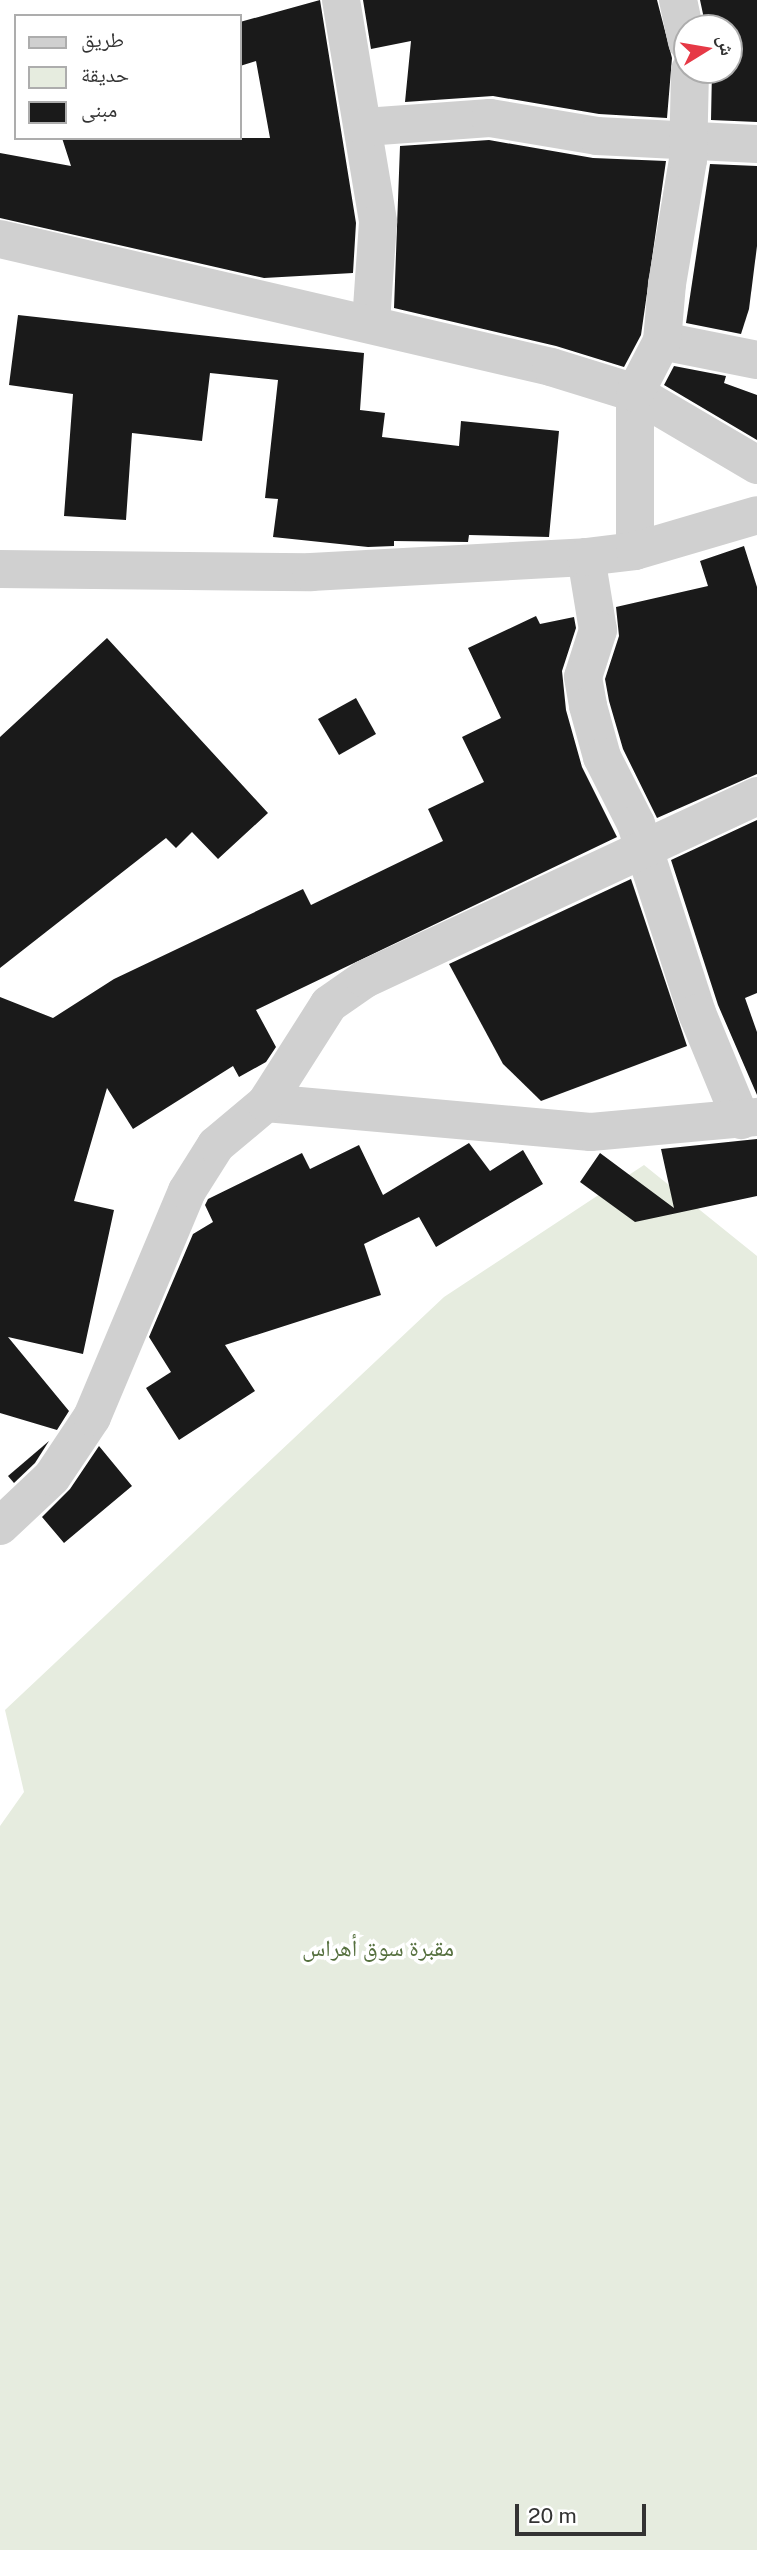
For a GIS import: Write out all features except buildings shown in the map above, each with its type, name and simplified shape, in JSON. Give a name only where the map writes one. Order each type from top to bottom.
[{"type":"street","points":[[341,0],[365,127],[378,222],[371,323]]},
{"type":"street","points":[[635,551],[635,393],[662,341],[690,142],[690,84]]},
{"type":"street","points":[[365,127],[490,118],[597,135],[757,144]]},
{"type":"street","points":[[0,239],[371,323],[635,393],[757,465]]},
{"type":"street","points":[[662,341],[757,360]]},
{"type":"street","points":[[0,569],[311,572],[586,557],[635,551],[757,515]]},
{"type":"street","points":[[266,1104],[591,1132],[749,1118],[697,1013],[644,849],[602,757],[583,677],[598,630],[586,557]]},
{"type":"street","points":[[0,1526],[52,1477],[92,1417],[187,1191],[216,1145],[266,1104],[328,1004],[365,979],[757,796]]},
{"type":"green space","name":"مقبرة سوق أهراس","points":[[644,1165],[757,1256],[757,2550],[0,2550],[0,1826],[24,1792],[5,1710],[444,1297]]}]
